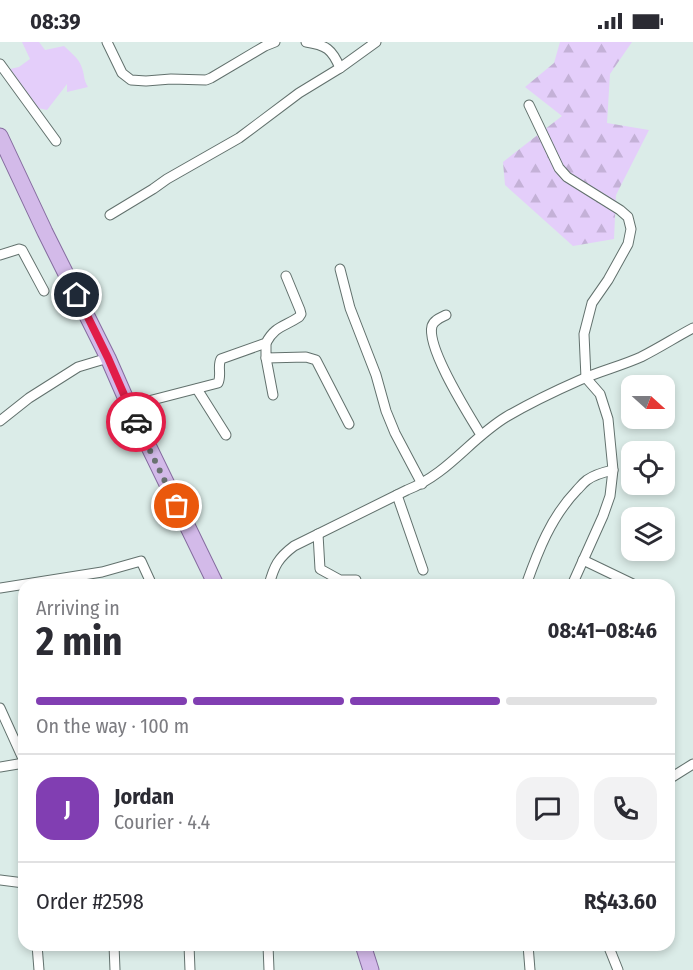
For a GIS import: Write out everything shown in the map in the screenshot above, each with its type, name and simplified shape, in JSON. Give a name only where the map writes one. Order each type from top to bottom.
[{"type":"main road","points":[[0,136],[213,579]]},
{"type":"main road","points":[[365,951],[371,970]]},
{"type":"street","points":[[107,42],[124,75],[134,81],[206,80],[274,42]]},
{"type":"street","points":[[306,42],[317,44],[331,51],[340,68]]},
{"type":"street","points":[[110,215],[167,178],[239,138],[299,93],[376,42]]},
{"type":"street","points":[[0,64],[56,141]]},
{"type":"street","points":[[529,105],[559,168],[567,177],[620,210],[628,217],[631,229],[628,244],[592,303],[584,334],[586,378],[600,394],[608,419],[613,470],[610,496],[603,516],[575,579]]},
{"type":"street","points":[[0,255],[22,250],[44,291]]},
{"type":"street","points":[[340,269],[350,308],[376,375],[386,411],[422,484]]},
{"type":"street","points":[[273,395],[266,358],[266,343],[273,332],[300,316],[300,310],[286,276]]},
{"type":"street","points":[[446,315],[437,320],[432,328],[438,357],[481,435]]},
{"type":"street","points":[[271,579],[279,559],[294,546],[422,484],[441,471],[505,417],[586,378],[640,357],[693,328]]},
{"type":"street","points":[[129,406],[218,383],[221,359],[266,343]]},
{"type":"street","points":[[266,358],[306,357],[316,360],[349,424]]},
{"type":"street","points":[[0,421],[29,398],[78,367],[108,358]]},
{"type":"street","points":[[197,389],[226,435]]},
{"type":"street","points":[[528,579],[544,539],[555,518],[572,495],[587,480],[613,470]]},
{"type":"street","points":[[397,495],[423,570]]},
{"type":"street","points":[[318,534],[320,569],[338,579]]},
{"type":"street","points":[[583,560],[623,579]]},
{"type":"street","points":[[57,579],[102,572],[141,561],[149,579]]},
{"type":"street","points":[[0,588],[18,585]]},
{"type":"street","points":[[0,708],[18,748]]},
{"type":"street","points":[[0,768],[18,764]]},
{"type":"street","points":[[675,775],[693,764]]},
{"type":"street","points":[[0,880],[18,882]]},
{"type":"street","points":[[37,951],[39,970]]},
{"type":"street","points":[[114,951],[115,970]]},
{"type":"street","points":[[189,951],[190,970]]},
{"type":"street","points":[[268,951],[269,970]]},
{"type":"street","points":[[528,951],[530,970]]},
{"type":"street","points":[[610,951],[618,970]]},
{"type":"green space","points":[[22,42],[39,42],[45,50],[64,46],[79,61],[88,87],[67,92],[67,84],[47,110],[38,108],[10,69],[19,67],[30,59]]},
{"type":"green space","points":[[560,42],[632,42],[610,74],[607,123],[649,130],[616,195],[614,239],[573,246],[505,185],[503,162],[562,116],[525,87],[554,63]]},
{"type":"way so far","points":[[136,422],[177,506]]},
{"type":"route","points":[[77,295],[136,422]]}]
